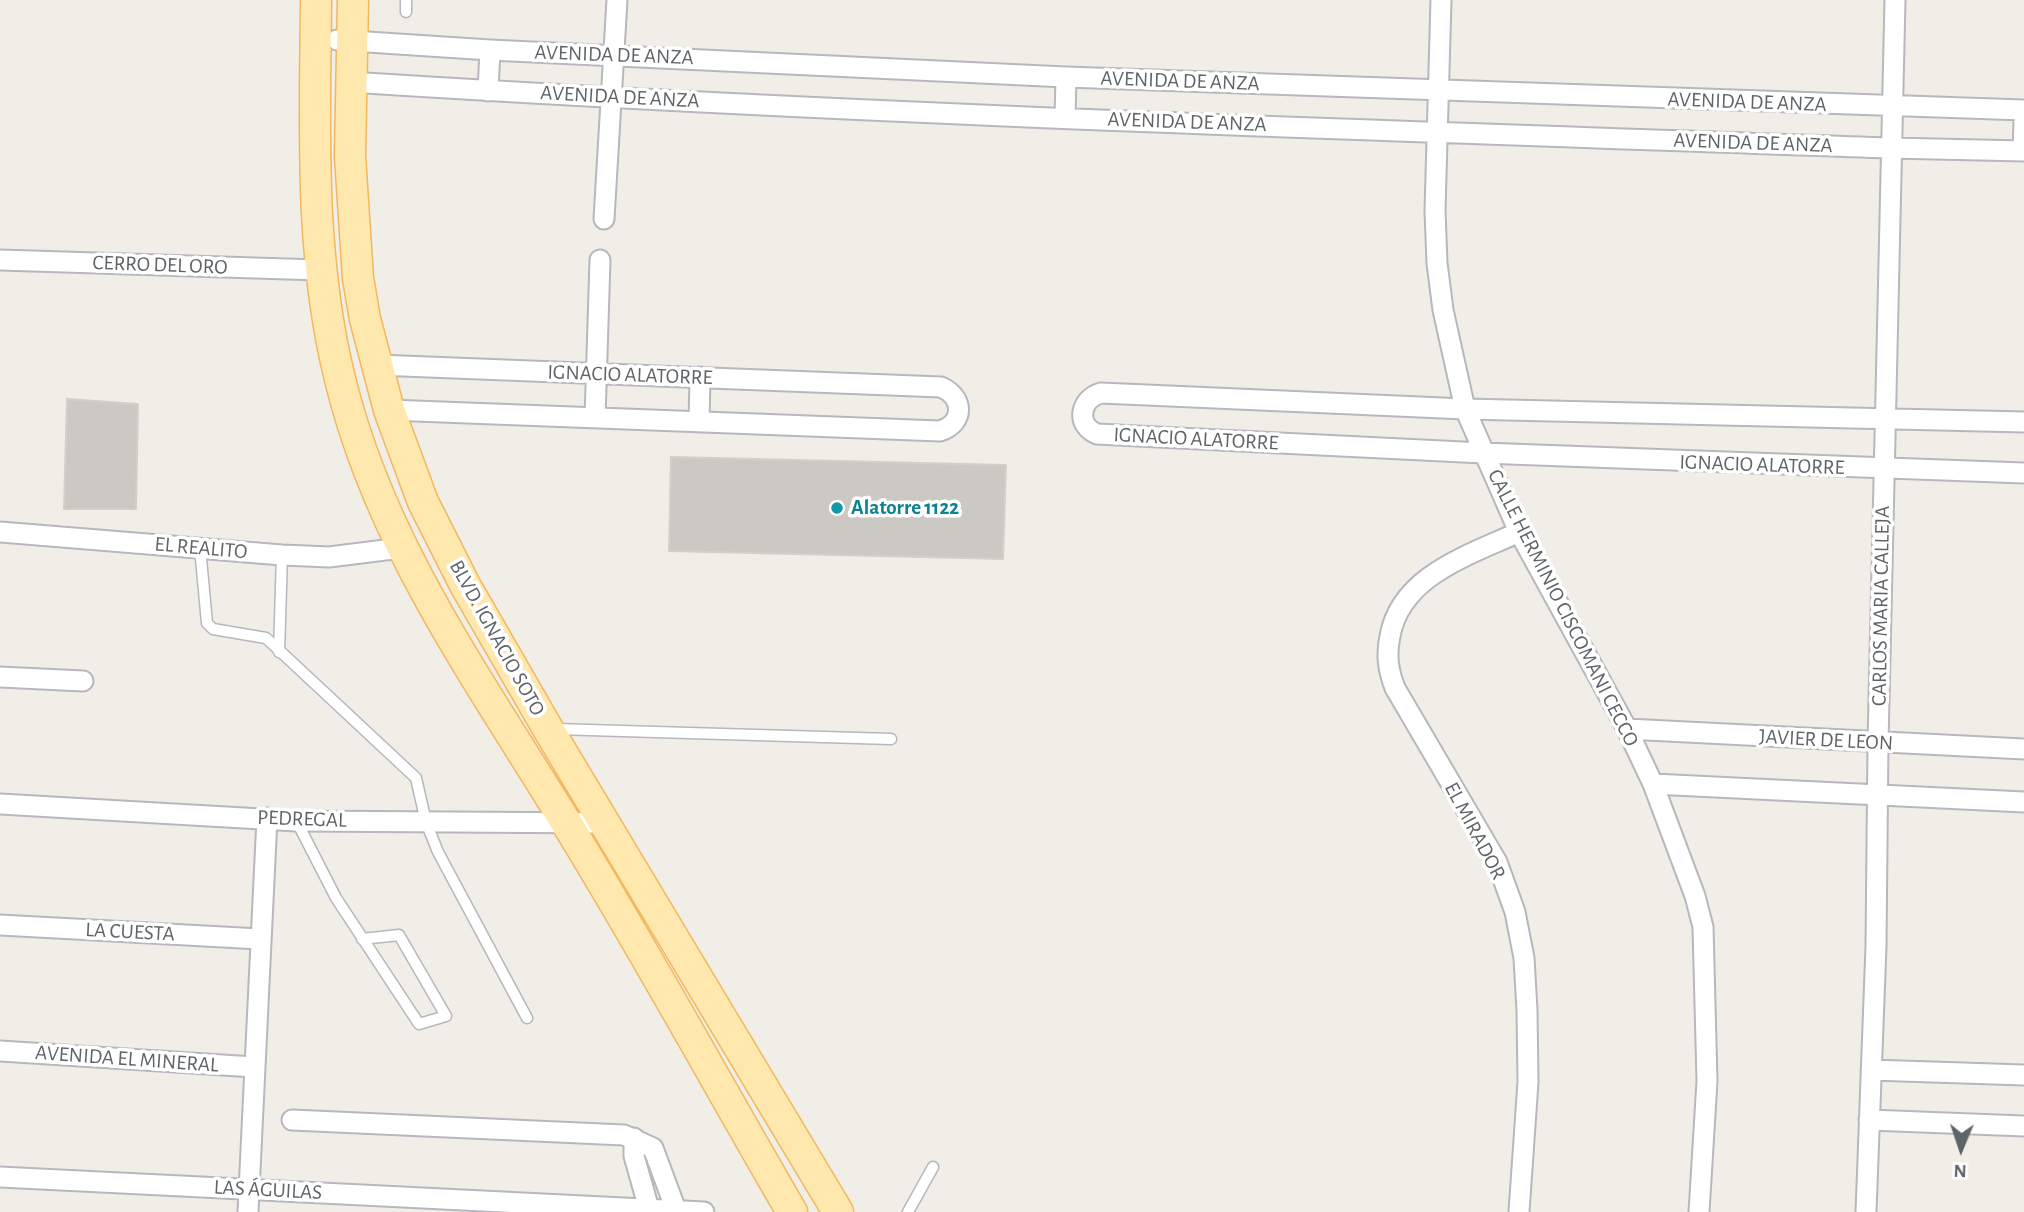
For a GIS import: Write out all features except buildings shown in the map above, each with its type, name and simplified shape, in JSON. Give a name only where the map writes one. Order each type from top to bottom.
[{"type":"main road","name":"BLVD. IGNACIO SOTO","points":[[316,0],[315,185],[319,270],[331,341],[363,457],[401,548],[482,691],[567,823],[792,1212]]},
{"type":"main road","points":[[337,0],[344,40]]},
{"type":"main road","name":"BLVD. IGNACIO SOTO","points":[[353,0],[344,40],[350,82],[350,156],[358,278],[389,410],[423,502],[465,585],[548,729],[838,1212]]},
{"type":"main road","points":[[319,270],[330,276],[337,287],[359,382],[379,407],[389,410]]},
{"type":"street","points":[[604,219],[617,0]]},
{"type":"street","name":"CALLE HERMINIO CISCOMANI CECCO","points":[[1441,0],[1435,211],[1437,263],[1443,310],[1465,409],[1519,532],[1627,729],[1653,784],[1695,896],[1703,927],[1707,1081],[1699,1212]]},
{"type":"street","name":"CARLOS MARIA CALLEJA","points":[[1866,1212],[1876,947],[1895,0]]},
{"type":"street","name":"AVENIDA DE ANZA","points":[[344,40],[490,50],[1066,77],[2024,110]]},
{"type":"street","points":[[488,91],[490,50]]},
{"type":"street","points":[[1065,117],[1066,77]]},
{"type":"street","name":"AVENIDA DE ANZA","points":[[350,82],[488,91],[1065,117],[2023,151]]},
{"type":"street","points":[[2023,151],[2024,121]]},
{"type":"street","name":"CERRO DEL ORO","points":[[0,260],[319,270]]},
{"type":"street","points":[[595,418],[600,260]]},
{"type":"street","name":"IGNACIO ALATORRE","points":[[377,365],[940,387],[950,391],[957,399],[958,410],[956,421],[950,428],[940,431],[389,410]]},
{"type":"street","points":[[699,422],[700,377]]},
{"type":"street","name":"IGNACIO ALATORRE","points":[[2024,422],[1465,409],[1101,393],[1092,395],[1085,402],[1082,414],[1083,423],[1089,431],[1097,434],[1885,470],[2024,473]]},
{"type":"street","name":"EL REALITO","points":[[0,532],[329,557],[401,548]]},
{"type":"street","name":"EL MIRADOR","points":[[1519,532],[1444,567],[1416,587],[1399,609],[1391,627],[1387,649],[1388,672],[1395,688],[1497,862],[1515,912],[1524,958],[1528,1082],[1519,1212]]},
{"type":"street","points":[[0,677],[83,681]]},
{"type":"street","name":"JAVIER DE LEON","points":[[1627,729],[2024,749]]},
{"type":"street","points":[[1653,784],[2024,802]]},
{"type":"street","name":"PEDREGAL","points":[[0,804],[296,821],[605,823]]},
{"type":"street","points":[[248,1212],[267,818]]},
{"type":"street","name":"LA CUESTA","points":[[0,925],[260,939]]},
{"type":"street","name":"AVENIDA EL MINERAL","points":[[0,1051],[254,1067]]},
{"type":"street","points":[[1871,1070],[2024,1075]]},
{"type":"street","points":[[292,1119],[612,1133],[634,1138],[653,1148],[676,1210]]},
{"type":"street","points":[[1869,1120],[2024,1126]]},
{"type":"street","points":[[634,1138],[634,1156],[649,1209]]},
{"type":"street","name":"LAS ÁGUILAS","points":[[0,1177],[704,1212]]},
{"type":"lane","points":[[406,0],[406,12]]},
{"type":"lane","points":[[200,548],[207,623],[213,629],[265,638],[416,778],[426,822],[438,852],[527,1018]]},
{"type":"lane","points":[[279,652],[282,555]]},
{"type":"lane","points":[[548,729],[891,739]]},
{"type":"lane","points":[[296,821],[336,898],[362,939],[419,1024],[446,1016],[398,936],[362,939]]},
{"type":"lane","points":[[908,1212],[933,1167]]},
{"type":"place","name":"Alatorre 1122","points":[[837,508]]}]
